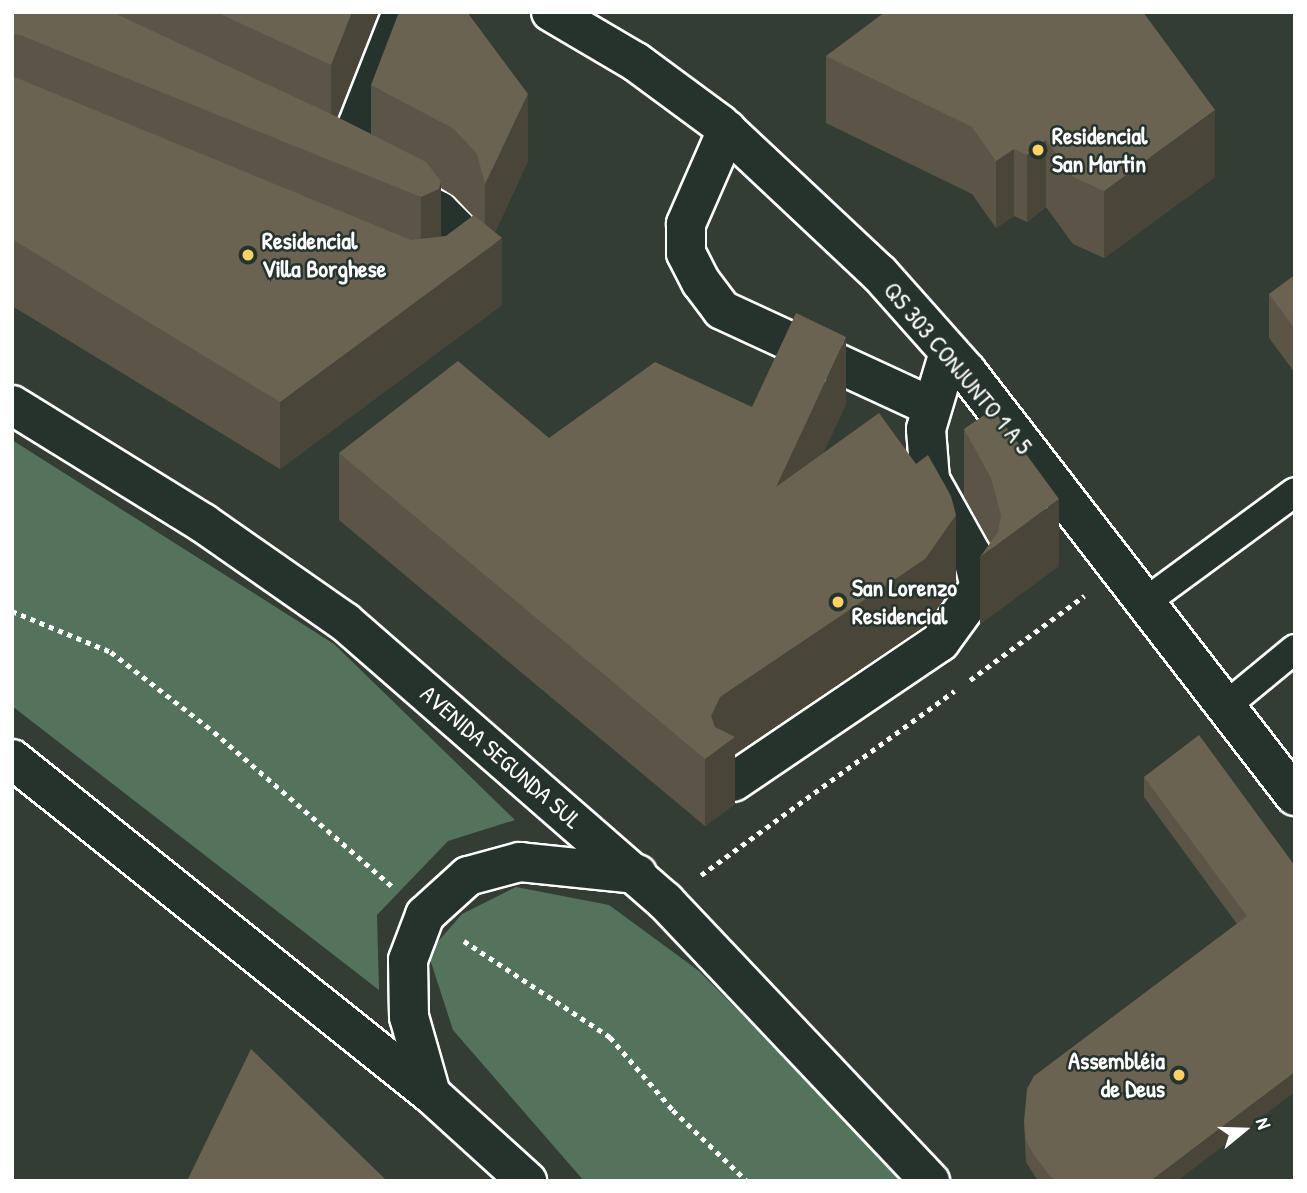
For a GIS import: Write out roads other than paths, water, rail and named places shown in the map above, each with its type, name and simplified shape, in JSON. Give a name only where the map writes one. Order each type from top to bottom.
[{"type":"street","points":[[343,162],[402,12]]},
{"type":"street","name":"QS 303 CONJUNTO 1 A 5","points":[[551,12],[636,62],[727,130],[880,274],[949,352],[1227,705],[1295,796]]},
{"type":"street","points":[[727,130],[686,224],[686,253],[701,282],[722,310],[932,407]]},
{"type":"street","points":[[293,140],[439,211],[457,229],[464,247],[458,269],[440,282],[419,287]]},
{"type":"street","points":[[733,782],[940,642],[980,587],[972,555],[930,480],[926,429],[949,352]]},
{"type":"street","name":"AVENIDA SEGUNDA SUL","points":[[12,405],[203,523],[345,622],[637,874],[930,1181]]},
{"type":"street","points":[[12,759],[431,1094],[527,1181]]},
{"type":"street","points":[[431,1094],[409,1017],[408,960],[425,915],[468,876],[520,862],[637,874]]},
{"type":"lane","points":[[1144,603],[1295,492]]},
{"type":"lane","points":[[1227,705],[1295,649]]},
{"type":"place","name":"Residencial San Martin","points":[[1038,150]]},
{"type":"place","name":"Residencial Villa Borghese","points":[[248,255]]},
{"type":"place","name":"San Lorenzo Residencial","points":[[838,602]]},
{"type":"place","name":"Assembléia de Deus","points":[[1179,1075]]}]
